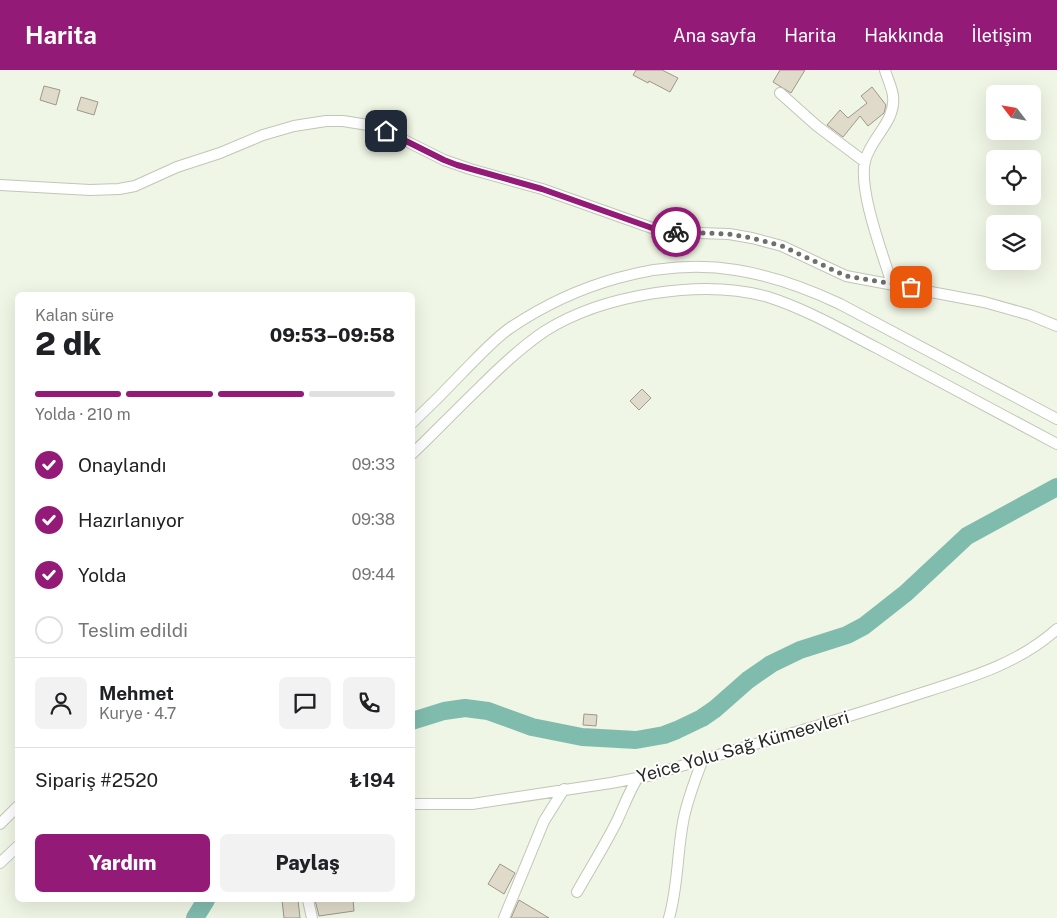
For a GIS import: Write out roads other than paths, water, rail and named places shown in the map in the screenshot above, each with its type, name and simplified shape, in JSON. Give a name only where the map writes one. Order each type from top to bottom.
[{"type":"street","points":[[885,70],[893,96],[892,108],[890,118],[870,148],[865,162],[864,178],[869,205],[892,284]]},
{"type":"street","points":[[780,93],[817,126],[865,162]]},
{"type":"street","points":[[0,185],[90,190],[119,189],[135,186],[177,167],[220,153],[263,134],[294,126],[326,121],[344,121],[368,125],[386,131],[452,163],[542,189],[652,228],[669,232],[729,234],[752,238],[782,246],[846,276],[984,302],[1030,315],[1057,326]]},
{"type":"street","points":[[415,420],[488,346],[510,328],[551,304],[589,288],[626,276],[689,267],[715,267],[736,270],[766,276],[808,289],[840,304],[1057,419]]},
{"type":"street","points":[[415,451],[510,358],[546,331],[565,320],[581,312],[625,298],[675,291],[716,290],[735,291],[768,298],[825,321],[1057,444]]},
{"type":"street","name":"Yeice Yolu Sağ Kümeevleri","points":[[415,804],[472,804],[637,779],[877,708],[994,669],[1020,655],[1057,629]]},
{"type":"street","points":[[669,918],[676,890],[683,822],[688,796],[702,759]]},
{"type":"street","points":[[577,892],[604,846],[637,779]]},
{"type":"street","points":[[504,918],[544,821],[564,789]]},
{"type":"street","points":[[0,824],[15,809]]},
{"type":"street","points":[[0,863],[15,849]]},
{"type":"street","points":[[308,902],[312,918]]},
{"type":"waterway","points":[[415,720],[444,711],[465,708],[488,711],[532,727],[582,737],[636,740],[664,735],[702,718],[748,680],[771,664],[800,650],[847,635],[864,626],[906,593],[967,536],[1057,487]]},
{"type":"waterway","points":[[195,918],[205,902]]}]
